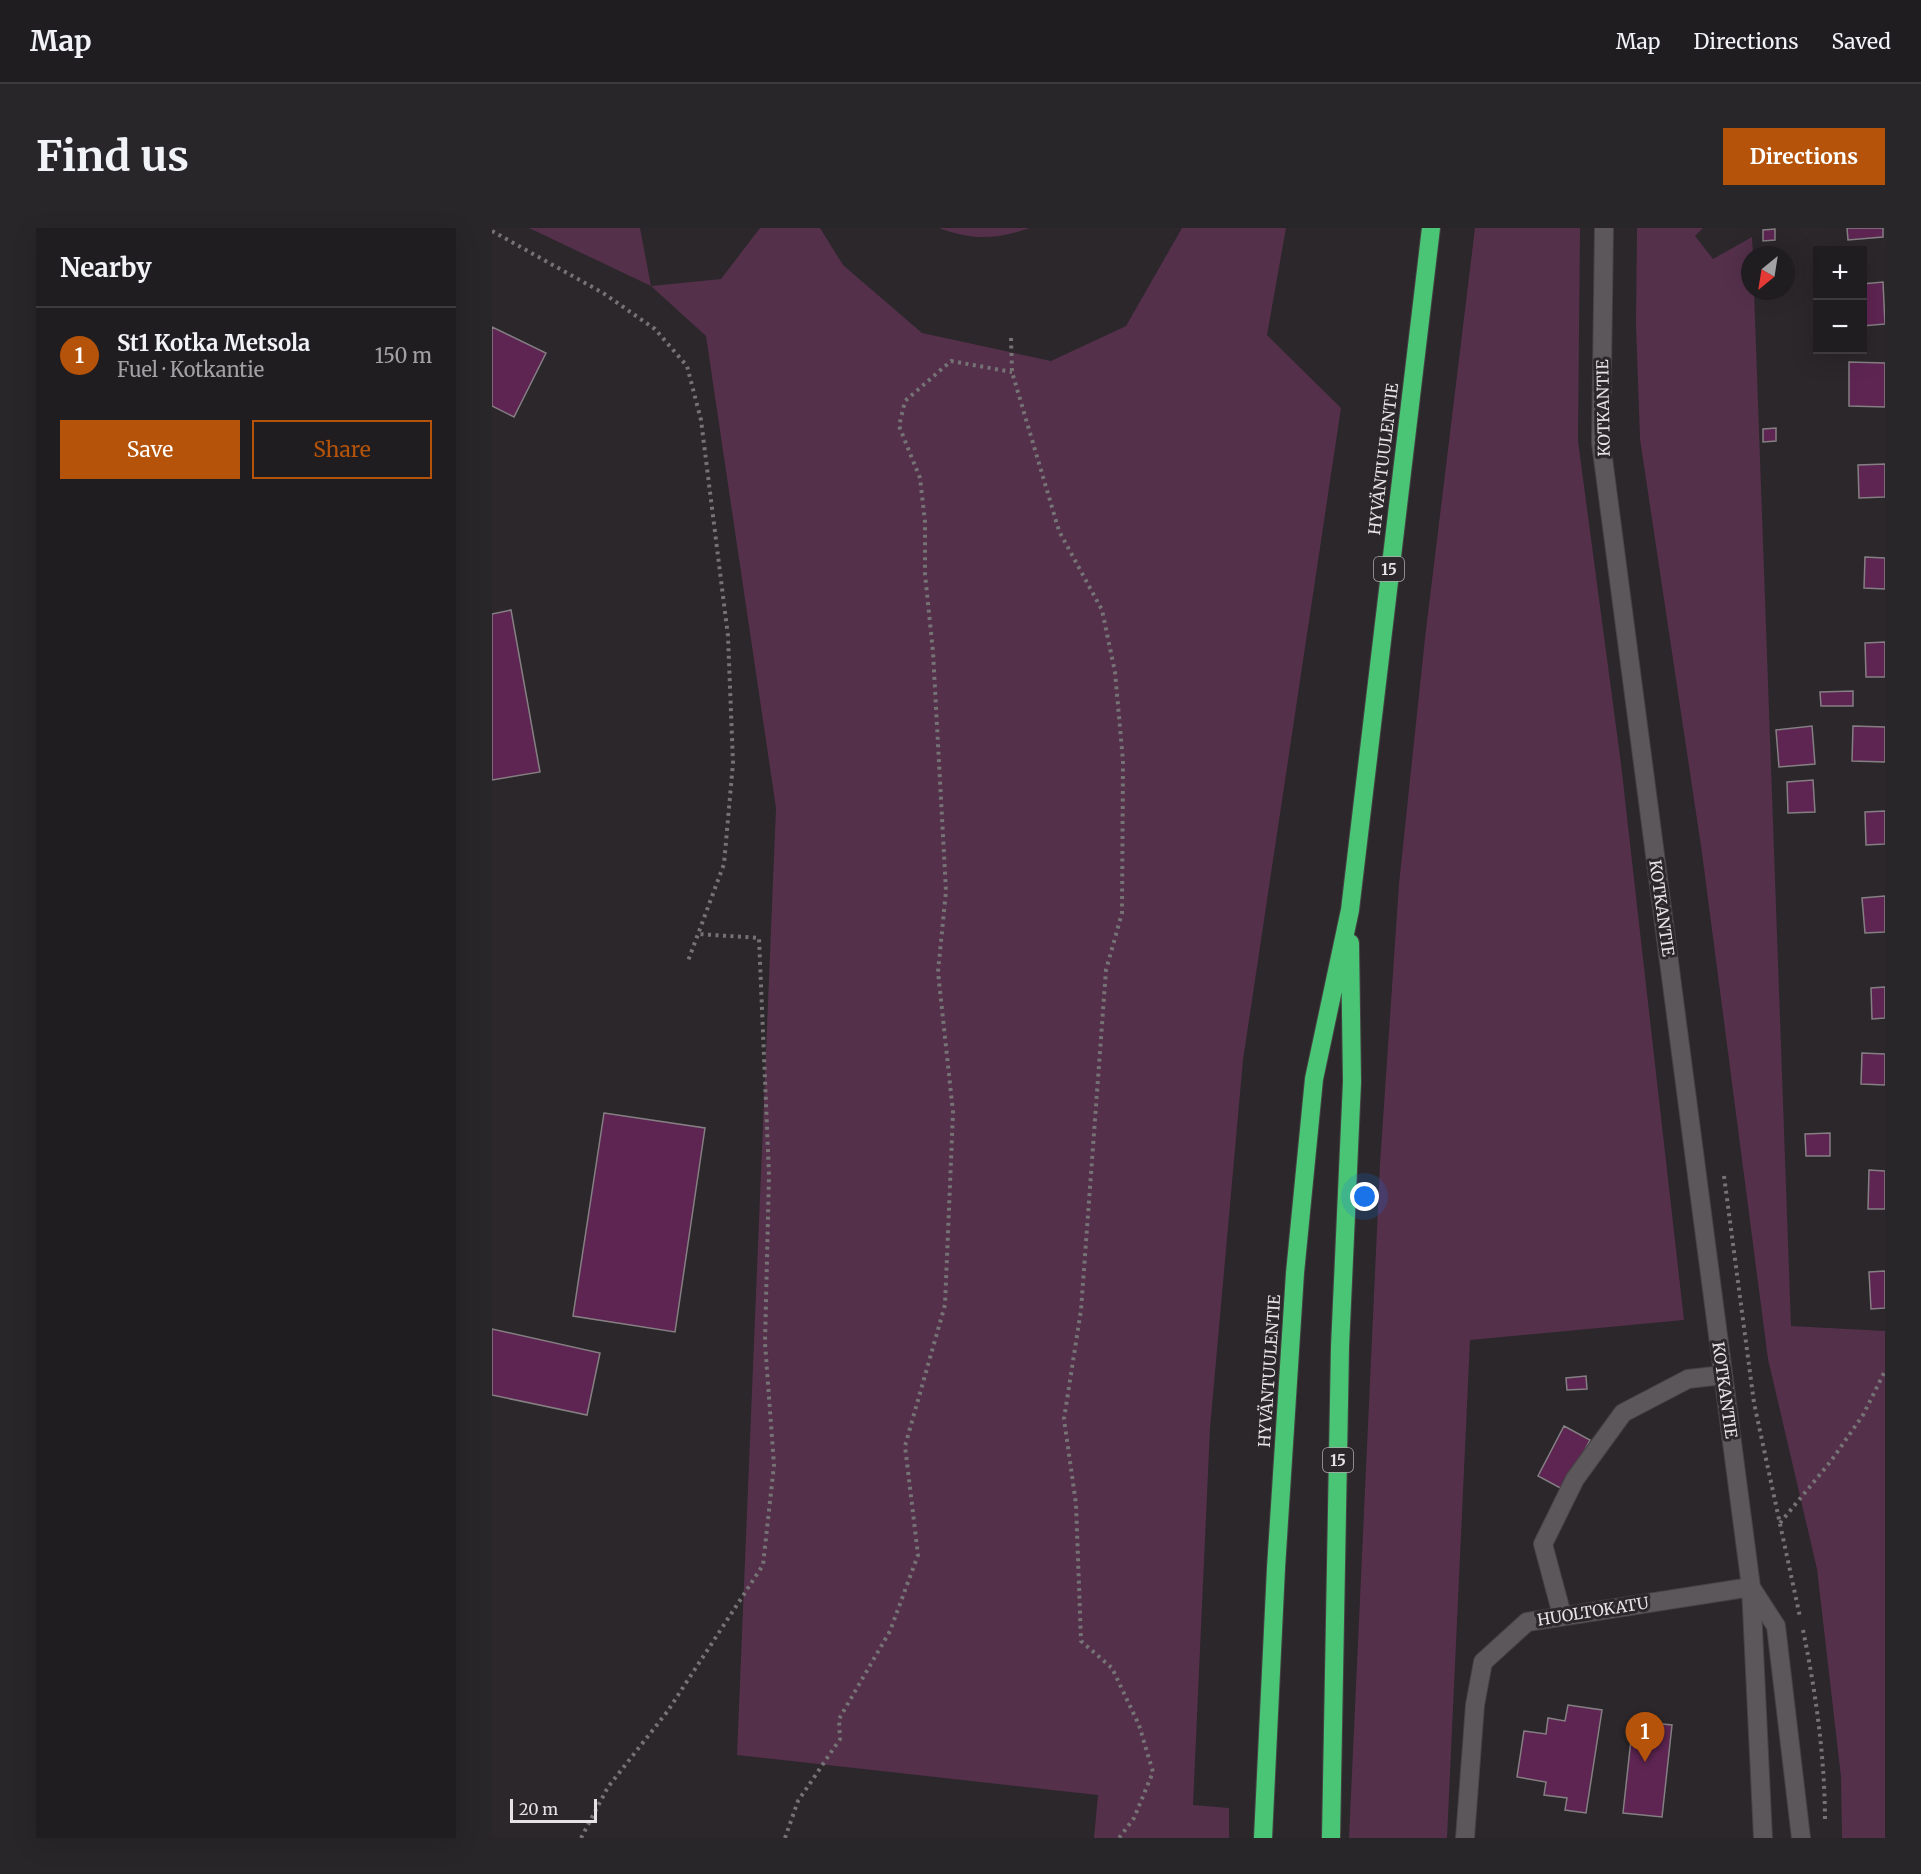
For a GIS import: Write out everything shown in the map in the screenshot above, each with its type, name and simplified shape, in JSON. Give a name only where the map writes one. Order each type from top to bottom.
[{"type":"highway","name":"HYVÄNTUULENTIE","points":[[1263,1838],[1276,1568],[1294,1273],[1314,1079],[1350,910],[1431,228]]},
{"type":"highway","name":"HYVÄNTUULENTIE","points":[[1332,1838],[1340,1347],[1352,1082],[1350,910]]},
{"type":"street","name":"KOTKANTIE","points":[[1604,228],[1600,444],[1751,1587],[1763,1838]]},
{"type":"street","points":[[1563,1615],[1544,1544],[1575,1479],[1623,1413],[1688,1379],[1723,1375]]},
{"type":"street","name":"KOTKANTIE","points":[[1751,1587],[1776,1626],[1801,1838]]},
{"type":"street","name":"HUOLTOKATU","points":[[1465,1838],[1475,1705],[1483,1662],[1527,1622],[1751,1587]]},
{"type":"path","points":[[492,231],[547,260],[612,299],[655,329],[687,366],[701,420],[728,636],[733,763],[724,864],[688,961]]},
{"type":"path","points":[[1011,338],[1012,372],[1059,531],[1102,610],[1115,672],[1123,761],[1122,913],[1106,970],[1081,1310],[1064,1419],[1076,1504],[1081,1641],[1113,1668],[1139,1725],[1153,1772],[1134,1818],[1119,1838]]},
{"type":"path","points":[[785,1838],[798,1801],[840,1739],[839,1719],[890,1631],[918,1555],[905,1446],[945,1305],[953,1112],[938,972],[946,891],[933,652],[925,574],[925,522],[920,478],[899,426],[904,401],[951,362],[1012,372]]},
{"type":"path","points":[[580,1838],[608,1787],[667,1712],[763,1565],[774,1465],[765,1343],[769,1175],[759,938],[698,934]]},
{"type":"path","points":[[1723,1172],[1754,1403],[1811,1669],[1825,1791],[1825,1826]]},
{"type":"path","points":[[1780,1523],[1831,1461],[1863,1415],[1885,1371]]},
{"type":"shaded area","points":[[529,228],[640,228],[651,286]]},
{"type":"shaded area","points":[[760,228],[820,228],[843,265],[922,333],[1051,361],[1126,326],[1182,228],[1286,228],[1267,335],[1341,408],[1243,1060],[1210,1428],[1193,1805],[1229,1808],[1229,1838],[1094,1838],[1098,1795],[737,1755],[776,808],[706,336],[651,286],[721,279]]},
{"type":"shaded area","points":[[939,228],[1030,228],[996,236],[974,237]]},
{"type":"shaded area","points":[[1475,228],[1580,228],[1578,441],[1621,764],[1684,1320],[1470,1340],[1447,1838],[1349,1838],[1380,1164],[1399,884],[1425,638]]},
{"type":"shaded area","points":[[1637,228],[1703,228],[1695,236],[1713,259],[1752,237],[1752,246],[1741,246],[1741,300],[1754,300],[1791,1326],[1885,1331],[1885,1838],[1842,1838],[1841,1777],[1817,1569],[1768,1359],[1702,853],[1640,439],[1636,324]]},
{"type":"building","points":[[1847,228],[1883,228],[1883,237],[1848,240]]},
{"type":"building","points":[[1775,229],[1775,240],[1763,241],[1763,230]]},
{"type":"building","points":[[1883,282],[1885,324],[1867,326],[1867,284]]},
{"type":"building","points":[[492,327],[546,353],[514,417],[492,406]]},
{"type":"building","points":[[1849,362],[1885,363],[1885,407],[1849,406]]},
{"type":"building","points":[[1776,428],[1776,441],[1763,442],[1763,429]]},
{"type":"building","points":[[1885,464],[1885,497],[1859,498],[1858,465]]},
{"type":"building","points":[[1865,557],[1885,558],[1885,589],[1864,588]]},
{"type":"building","points":[[511,610],[540,772],[492,780],[492,614]]},
{"type":"building","points":[[1885,642],[1885,677],[1866,677],[1865,643]]},
{"type":"building","points":[[1853,691],[1853,706],[1821,706],[1820,692]]},
{"type":"building","points":[[1812,726],[1815,764],[1779,767],[1776,730]]},
{"type":"building","points":[[1853,726],[1885,727],[1885,762],[1852,761]]},
{"type":"building","points":[[1813,780],[1815,812],[1788,813],[1787,782]]},
{"type":"building","points":[[1885,811],[1885,844],[1866,845],[1865,812]]},
{"type":"building","points":[[1885,896],[1885,932],[1865,933],[1862,898]]},
{"type":"building","points":[[1885,987],[1885,1018],[1872,1019],[1871,988]]},
{"type":"building","points":[[1862,1053],[1885,1054],[1885,1085],[1861,1084]]},
{"type":"building","points":[[604,1113],[705,1128],[675,1332],[573,1316]]},
{"type":"building","points":[[1830,1133],[1830,1156],[1806,1156],[1805,1134]]},
{"type":"building","points":[[1869,1170],[1885,1171],[1885,1209],[1868,1209]]},
{"type":"building","points":[[1885,1271],[1885,1308],[1871,1309],[1869,1272]]},
{"type":"building","points":[[492,1329],[600,1353],[587,1415],[492,1395]]},
{"type":"building","points":[[1586,1376],[1587,1389],[1567,1390],[1566,1378]]},
{"type":"building","points":[[1564,1426],[1590,1440],[1564,1490],[1538,1476]]},
{"type":"building","points":[[1568,1705],[1602,1710],[1586,1813],[1565,1810],[1567,1798],[1544,1795],[1546,1782],[1517,1777],[1524,1731],[1546,1734],[1548,1718],[1565,1721]]},
{"type":"building","points":[[1633,1721],[1672,1725],[1662,1817],[1623,1813]]},
{"type":"place","name":"St1 Kotka Metsola","points":[[1645,1762]]}]
